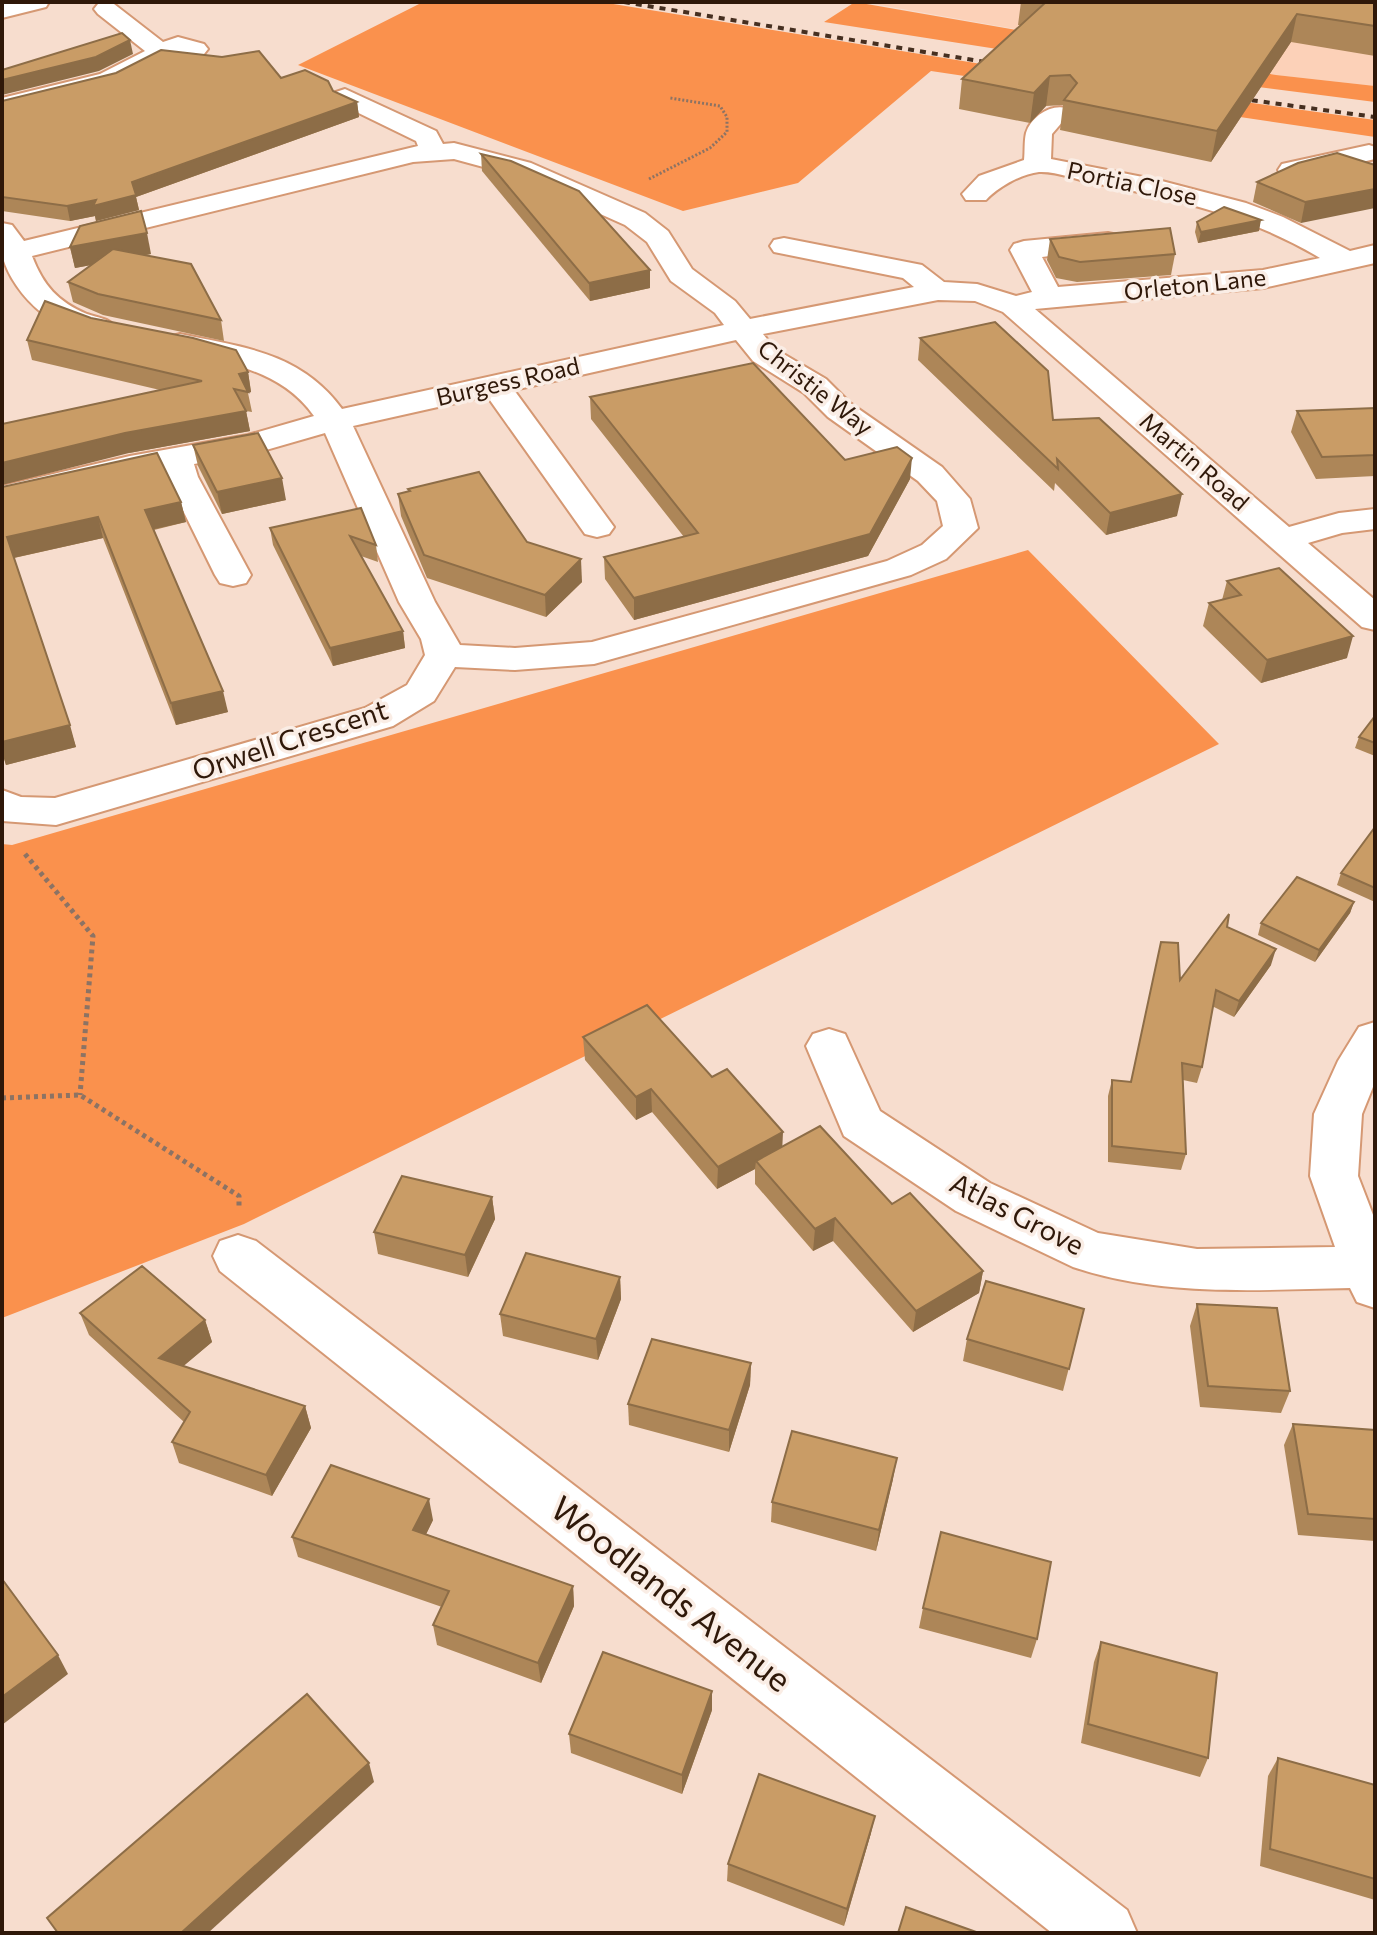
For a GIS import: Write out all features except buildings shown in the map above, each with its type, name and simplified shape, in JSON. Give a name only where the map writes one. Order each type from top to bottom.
[{"type":"street","points":[[2,11],[38,2]]},
{"type":"street","points":[[106,9],[159,51]]},
{"type":"street","points":[[2,106],[109,79],[178,44],[196,49]]},
{"type":"street","points":[[345,97],[427,136],[433,150]]},
{"type":"street","points":[[976,194],[988,182],[1037,164],[1039,132],[1057,113]]},
{"type":"street","name":"Christie Way","points":[[10,241],[433,150],[454,151],[522,169],[635,219],[658,237],[681,275],[725,307],[764,355],[815,386],[839,410],[930,474],[953,499],[961,528],[934,552],[899,568],[679,632],[594,653],[515,659],[444,655]]},
{"type":"street","name":"Portia Close","points":[[1226,204],[1261,182],[1369,153]]},
{"type":"street","name":"Portia Close","points":[[1037,164],[1226,204],[1310,237],[1346,261]]},
{"type":"street","points":[[1049,297],[1024,250],[1142,238]]},
{"type":"street","points":[[10,241],[25,277],[45,304],[93,325],[252,359],[285,373],[309,390],[333,421],[363,474],[418,606],[442,638],[444,655]]},
{"type":"street","points":[[784,246],[912,271],[938,291]]},
{"type":"street","name":"Orleton Lane","points":[[1013,306],[1049,297],[1263,279],[1375,254]]},
{"type":"street","name":"Burgess Road","points":[[2,496],[252,444],[333,421],[744,329],[938,291],[975,291],[1013,306]]},
{"type":"street","name":"Martin Road","points":[[1013,306],[1375,619]]},
{"type":"street","points":[[495,385],[597,527]]},
{"type":"street","points":[[176,458],[181,477],[233,575]]},
{"type":"street","points":[[1283,539],[1339,523],[1375,519]]},
{"type":"street","name":"Orwell Crescent","points":[[2,803],[11,810],[56,812],[379,717],[421,693],[444,655]]},
{"type":"street","points":[[1370,1277],[1334,1176],[1338,1114],[1361,1061],[1375,1039]]},
{"type":"street","name":"Atlas Grove","points":[[829,1046],[861,1123],[973,1197],[1091,1252],[1197,1270],[1370,1277]]},
{"type":"street","name":"Woodlands Avenue","points":[[238,1256],[1104,1933]]},
{"type":"path","points":[[599,202],[710,148],[727,132],[727,117],[720,106],[670,98]]},
{"type":"path","points":[[22,851],[93,936],[80,1095]]},
{"type":"path","points":[[2,1098],[80,1095],[239,1196],[238,1256]]},
{"type":"shaded area","points":[[423,2],[601,2],[1048,75],[1375,120],[1375,137],[931,71],[798,183],[683,211],[298,65]]},
{"type":"shaded area","points":[[855,2],[1276,75],[1375,86],[1375,102],[1165,75],[824,22]]},
{"type":"shaded area","points":[[863,2],[1375,2],[1375,86],[1276,75]]},
{"type":"shaded area","points":[[1028,550],[1219,744],[244,1224],[2,1318],[2,844],[12,845]]},
{"type":"railway","points":[[624,2],[1003,65]]},
{"type":"railway","points":[[1228,97],[1375,117]]}]
